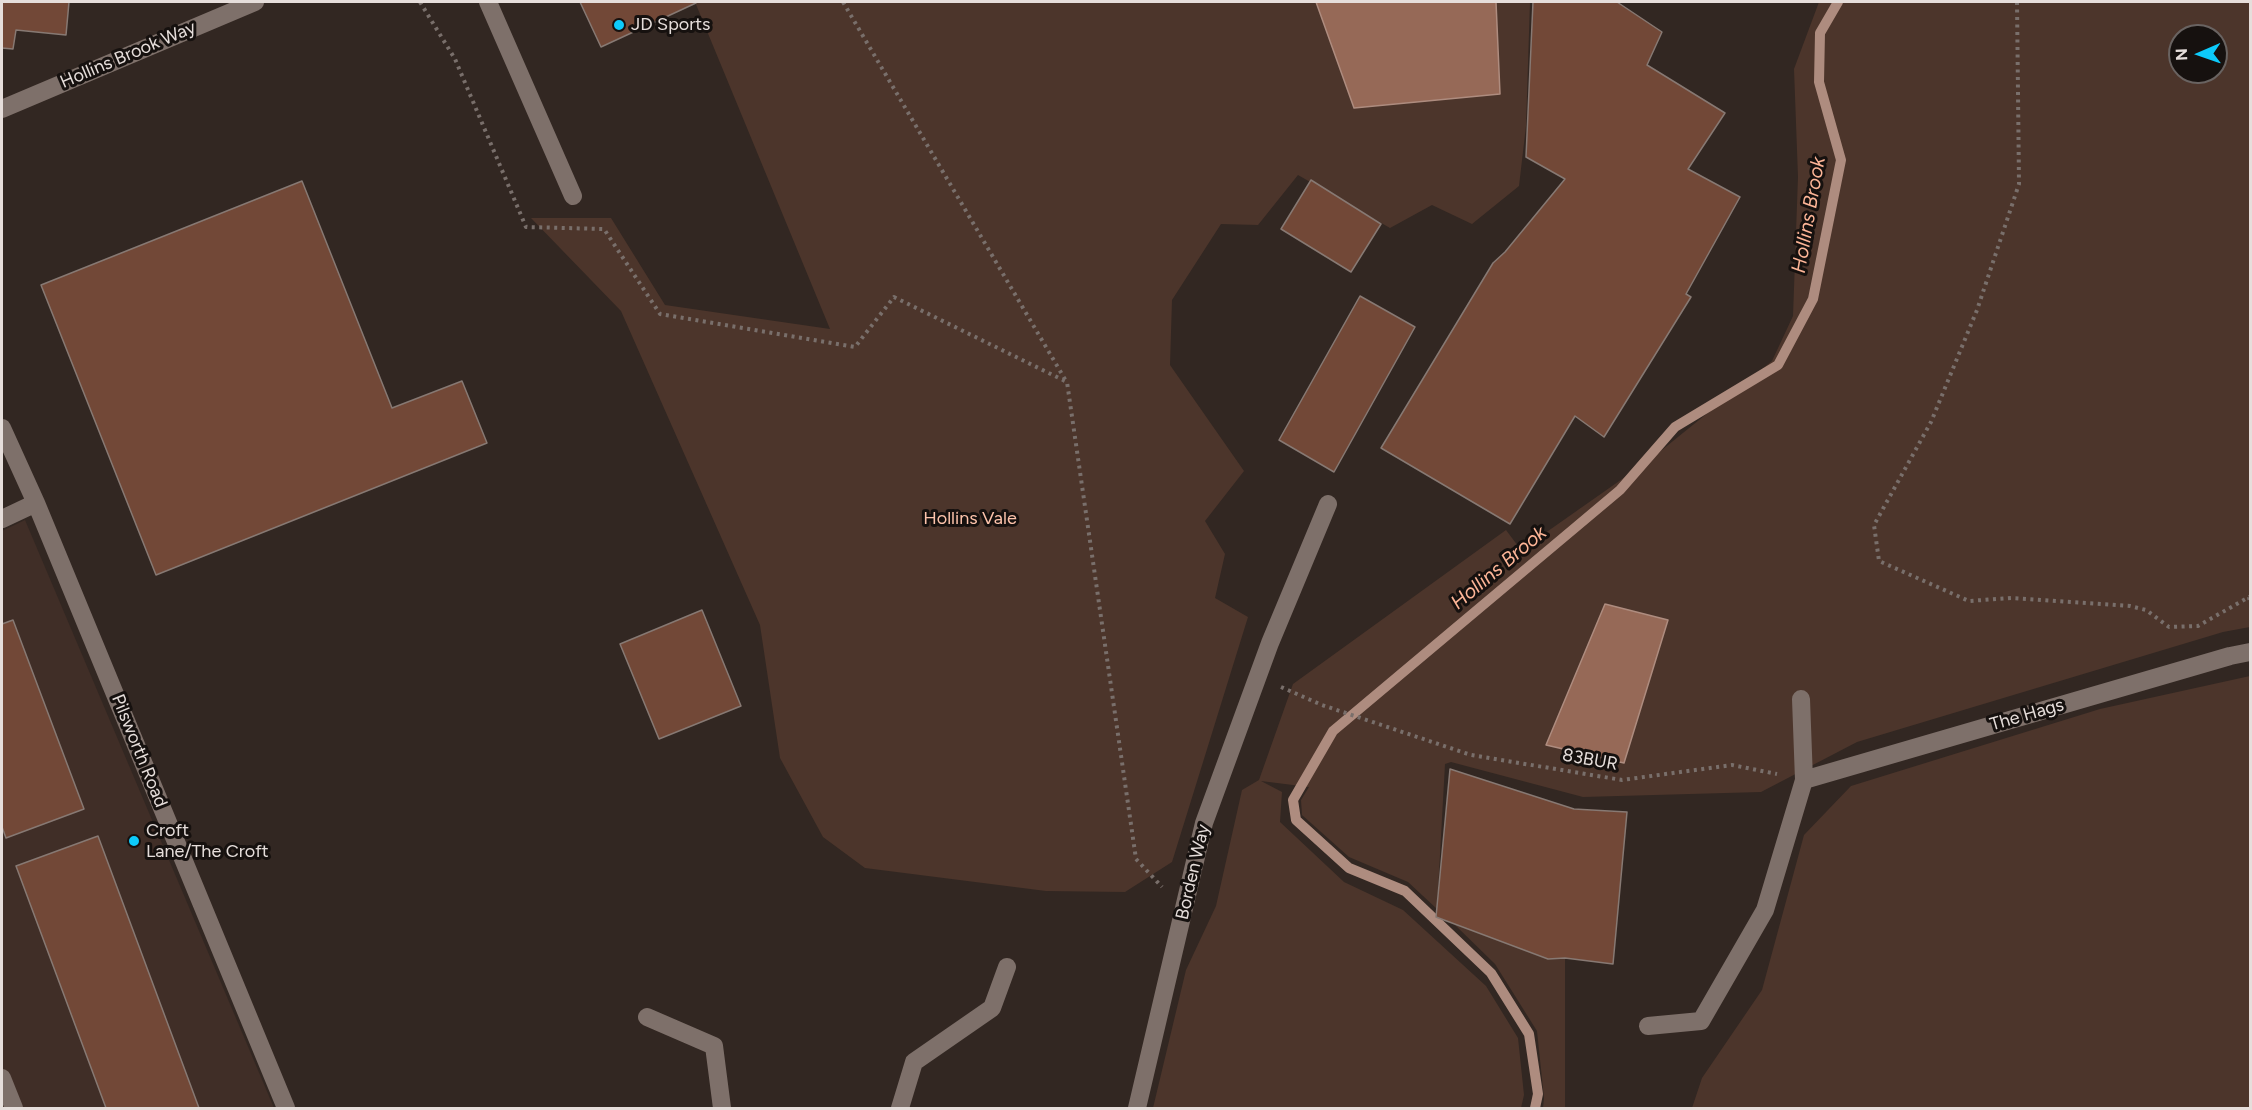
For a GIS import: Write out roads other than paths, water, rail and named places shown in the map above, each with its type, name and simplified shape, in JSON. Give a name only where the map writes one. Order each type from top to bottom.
[{"type":"street","name":"Hollins Brook Way","points":[[2,109],[255,2]]},
{"type":"street","points":[[488,2],[573,196]]},
{"type":"street","name":"Pilsworth Road","points":[[2,428],[36,503],[286,1108]]},
{"type":"street","points":[[2,519],[36,503]]},
{"type":"street","name":"Borden Way","points":[[1137,1108],[1204,823],[1270,643],[1328,504]]},
{"type":"street","name":"The Hags","points":[[1804,780],[2207,662],[2250,652]]},
{"type":"street","points":[[1648,1026],[1701,1021],[1765,910],[1804,780],[1801,699]]},
{"type":"street","points":[[900,1108],[914,1062],[992,1008],[1007,967]]},
{"type":"street","points":[[647,1017],[714,1046],[722,1108]]},
{"type":"street","points":[[2,1078],[14,1108]]},
{"type":"waterway","name":"Hollins Brook","points":[[1535,1108],[1538,1094],[1529,1034],[1491,973],[1405,891],[1349,868],[1296,820],[1293,800],[1333,731],[1620,490],[1675,427],[1778,365],[1813,299],[1841,160],[1819,82],[1820,33],[1838,2]]},
{"type":"place","name":"JD Sports","points":[[619,25]]},
{"type":"place","name":"Croft Lane/The Croft","points":[[134,841]]},
{"type":"park label","name":"Hollins Vale","points":[[970,519]]}]
